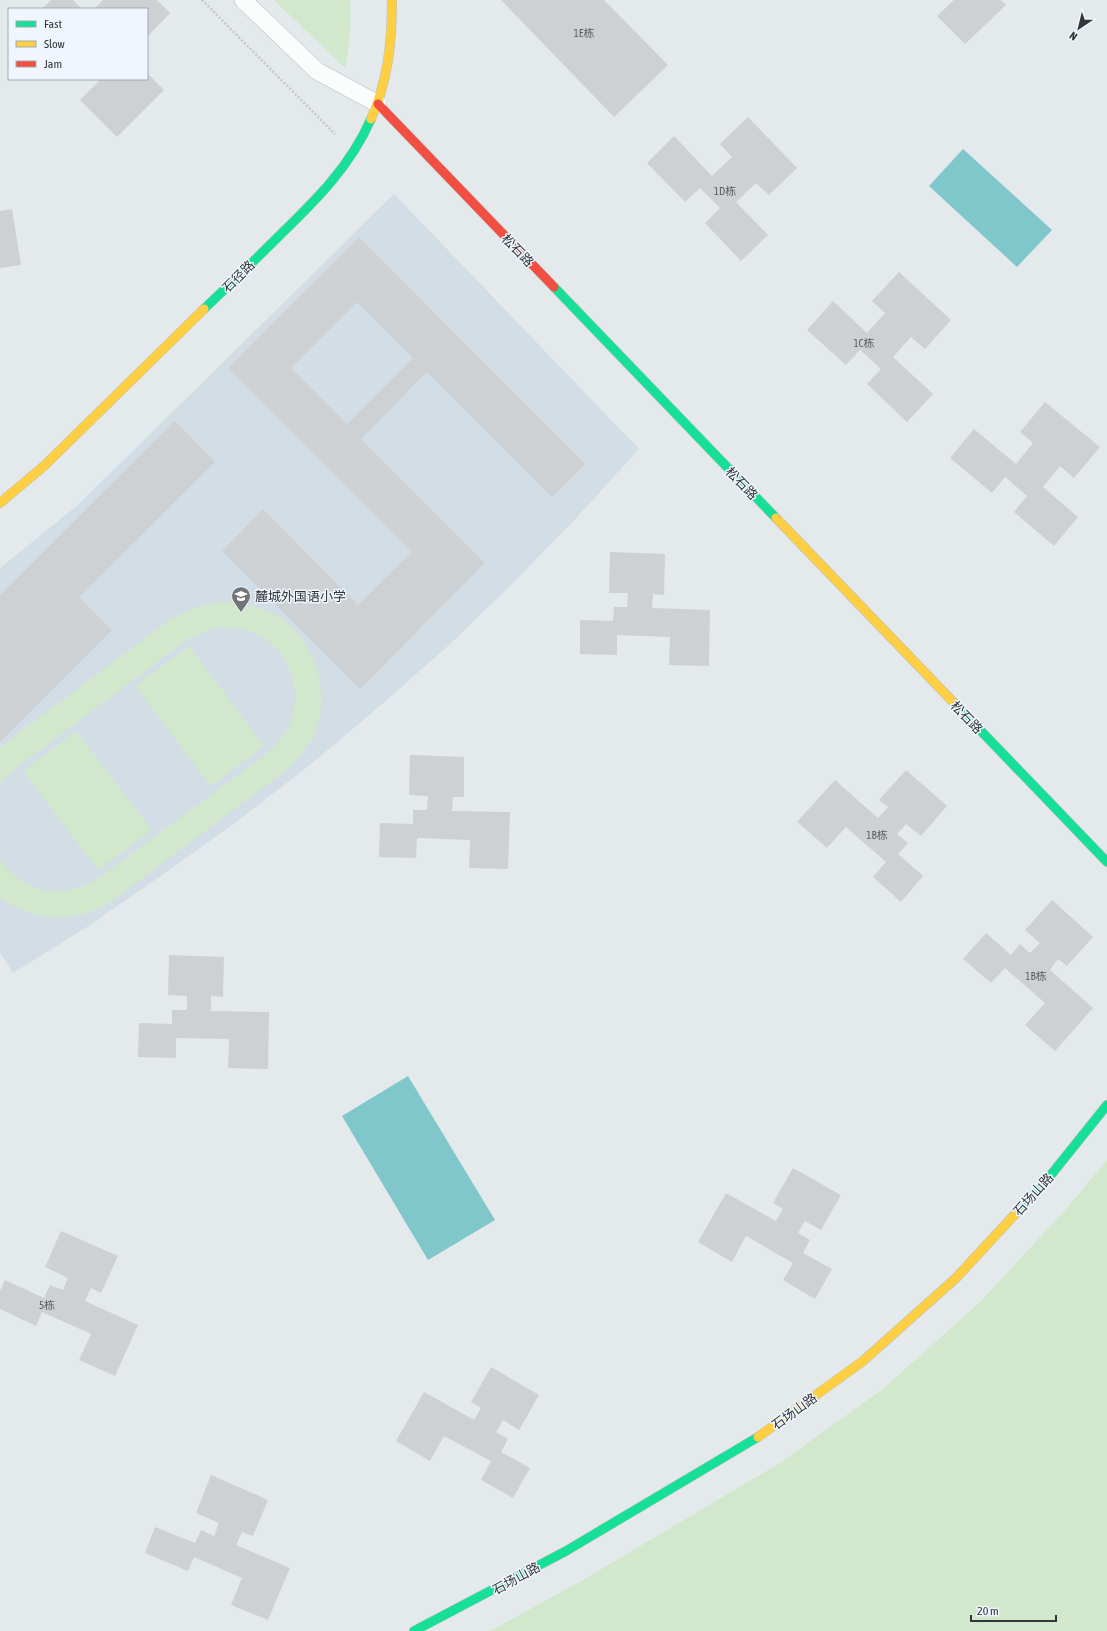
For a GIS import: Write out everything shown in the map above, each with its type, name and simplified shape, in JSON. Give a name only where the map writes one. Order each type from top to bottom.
[{"type":"street","name":"石径路","points":[[0,503],[44,466],[309,207],[338,176],[354,153],[367,129],[378,104],[386,79],[394,25],[392,0]]},
{"type":"street","name":"松石路","points":[[378,104],[1107,862]]},
{"type":"street","name":"石场山路","points":[[414,1631],[566,1551],[762,1435],[863,1361],[956,1278],[1042,1186],[1107,1105]]},
{"type":"lane","points":[[243,0],[317,71],[378,104]]},
{"type":"path","points":[[202,0],[354,153]]},
{"type":"shaded area","name":"麓城外国语小学","points":[[394,194],[639,449],[578,516],[514,582],[449,645],[311,764],[239,820],[165,873],[90,925],[13,973],[0,952],[0,568],[79,504]]},
{"type":"green space","points":[[274,0],[350,0],[350,34],[345,68]]},
{"type":"green space","points":[[234,602],[262,609],[278,616],[291,627],[302,640],[318,671],[321,688],[321,705],[318,722],[312,738],[297,760],[285,771],[113,900],[99,908],[82,914],[70,916],[46,916],[21,910],[0,897],[0,860],[10,872],[33,887],[59,891],[85,885],[99,878],[269,752],[280,740],[289,726],[294,707],[295,688],[290,670],[281,655],[269,642],[254,633],[236,628],[216,628],[200,633],[185,641],[16,768],[0,785],[0,747],[171,619],[201,606]]},
{"type":"green space","points":[[189,646],[264,746],[211,786],[135,686]]},
{"type":"green space","points":[[76,731],[152,830],[98,870],[23,771]]},
{"type":"green space","points":[[1107,1160],[1107,1631],[490,1631],[583,1580],[780,1463],[884,1388],[980,1302],[1067,1208]]},
{"type":"water","points":[[963,149],[1052,230],[1017,267],[929,186]]},
{"type":"water","points":[[408,1076],[495,1220],[428,1260],[342,1116]]},
{"type":"building","points":[[51,0],[73,0],[81,8],[43,8]]},
{"type":"building","points":[[103,0],[157,0],[170,13],[148,36],[148,8],[95,8]]},
{"type":"building","points":[[501,0],[604,0],[668,65],[614,117]]},
{"type":"building","points":[[954,0],[1001,0],[1006,5],[965,44],[937,16]]},
{"type":"building","points":[[148,74],[164,90],[117,137],[80,100],[99,81],[98,80],[148,80]]},
{"type":"building","points":[[748,117],[797,168],[769,195],[756,183],[736,202],[768,235],[741,261],[705,223],[720,208],[700,188],[685,202],[647,163],[674,136],[712,176],[732,157],[720,144]]},
{"type":"building","points":[[12,209],[21,265],[0,268],[0,211]]},
{"type":"building","points":[[359,237],[585,464],[552,497],[427,372],[361,439],[485,563],[360,689],[222,551],[263,509],[358,605],[412,552],[228,368]],"holes":[[[357,302],[413,358],[347,424],[291,368]]]},
{"type":"building","points":[[899,272],[951,320],[925,349],[911,337],[893,357],[933,394],[907,422],[867,384],[881,369],[860,350],[846,365],[807,330],[833,301],[867,333],[885,313],[872,301]]},
{"type":"building","points":[[1045,402],[1100,447],[1074,478],[1060,466],[1043,487],[1078,517],[1054,546],[1014,512],[1027,496],[1005,477],[992,493],[950,458],[974,429],[1016,464],[1033,443],[1020,432]]},
{"type":"building","points":[[175,421],[215,462],[79,597],[112,630],[0,742],[0,595]]},
{"type":"building","points":[[610,552],[665,554],[664,595],[653,594],[652,608],[710,610],[709,666],[669,665],[670,637],[617,635],[617,655],[580,654],[580,620],[613,621],[614,607],[627,607],[628,593],[609,593]]},
{"type":"building","points":[[410,755],[464,757],[464,797],[453,797],[452,811],[510,812],[508,869],[469,868],[470,840],[417,838],[416,858],[379,857],[380,823],[413,824],[413,810],[427,810],[428,796],[409,795]]},
{"type":"building","points":[[906,770],[947,806],[921,836],[906,824],[897,834],[908,843],[898,854],[923,876],[901,902],[873,877],[886,862],[846,827],[827,848],[797,822],[835,780],[878,818],[888,807],[879,800]]},
{"type":"building","points":[[1052,900],[1093,937],[1067,966],[1058,959],[1050,970],[1093,1008],[1055,1051],[1025,1025],[1045,1003],[1005,968],[991,983],[963,959],[986,933],[1011,955],[1020,944],[1030,953],[1040,943],[1025,930]]},
{"type":"building","points":[[169,955],[224,957],[223,997],[211,996],[211,1011],[269,1012],[268,1069],[228,1068],[229,1039],[176,1038],[176,1058],[138,1057],[139,1023],[172,1024],[172,1010],[187,1010],[187,996],[168,995]]},
{"type":"building","points":[[793,1168],[841,1195],[821,1230],[805,1221],[798,1233],[810,1240],[803,1253],[832,1269],[815,1299],[783,1280],[793,1263],[746,1236],[732,1262],[698,1242],[726,1193],[776,1221],[783,1209],[773,1203]]},
{"type":"building","points":[[61,1231],[118,1256],[101,1293],[91,1288],[85,1301],[138,1325],[115,1376],[79,1360],[91,1334],[42,1312],[36,1326],[0,1309],[0,1291],[5,1280],[44,1298],[50,1285],[63,1290],[68,1278],[45,1267]]},
{"type":"building","points":[[491,1367],[539,1395],[519,1430],[503,1420],[496,1432],[508,1439],[501,1452],[530,1468],[513,1498],[481,1480],[491,1461],[444,1436],[430,1461],[396,1441],[424,1392],[474,1420],[481,1408],[471,1402]]},
{"type":"building","points":[[211,1475],[268,1500],[253,1536],[242,1532],[236,1545],[290,1568],[268,1620],[231,1605],[242,1578],[194,1557],[188,1571],[145,1553],[155,1527],[195,1543],[201,1530],[214,1536],[219,1523],[196,1513]]},
{"type":"traffic: fast","points":[[204,309],[292,223],[331,182],[353,153],[371,119]]},
{"type":"traffic: fast","points":[[554,287],[776,518]]},
{"type":"traffic: fast","points":[[957,706],[1107,862]]},
{"type":"traffic: fast","points":[[1018,1211],[1042,1186],[1107,1105]]},
{"type":"traffic: fast","points":[[414,1631],[566,1551],[758,1437]]},
{"type":"traffic: slow","points":[[371,119],[377,105],[388,61],[392,0]]},
{"type":"traffic: slow","points":[[0,503],[44,466],[204,309]]},
{"type":"traffic: slow","points":[[776,518],[957,706]]},
{"type":"traffic: slow","points":[[758,1437],[863,1361],[956,1278],[1018,1211]]},
{"type":"traffic: jam","points":[[378,104],[554,287]]},
{"type":"place","name":"麓城外国语小学","points":[[241,613]]}]
